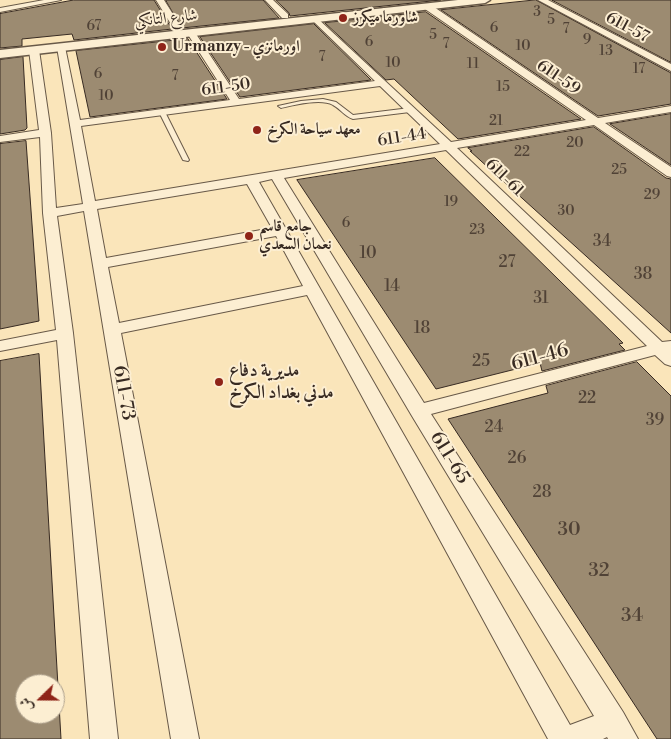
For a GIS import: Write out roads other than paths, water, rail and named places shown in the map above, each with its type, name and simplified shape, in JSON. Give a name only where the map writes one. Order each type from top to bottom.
[{"type":"street","points":[[0,10],[15,4],[57,0]]},
{"type":"street","points":[[160,0],[177,27]]},
{"type":"street","points":[[269,0],[285,16]]},
{"type":"street","name":"شارع التانكي","points":[[0,47],[285,16],[485,0]]},
{"type":"street","name":"611-57","points":[[542,0],[671,68]]},
{"type":"street","name":"611-59","points":[[430,3],[596,122],[671,173]]},
{"type":"street","name":"شارع التانكي","points":[[0,54],[316,19],[369,10]]},
{"type":"street","name":"611-61","points":[[316,19],[447,147],[667,351]]},
{"type":"street","points":[[191,33],[236,102]]},
{"type":"street","name":"611-73","points":[[61,47],[185,739]]},
{"type":"street","points":[[34,50],[45,133],[50,213],[65,333],[104,739]]},
{"type":"street","name":"611-50","points":[[74,124],[382,83]]},
{"type":"street","name":"611-44","points":[[50,213],[671,109]]},
{"type":"street","points":[[0,139],[45,133]]},
{"type":"street","name":"611-65","points":[[276,175],[420,411],[619,730]]},
{"type":"street","name":"611-65","points":[[251,179],[563,739]]},
{"type":"street","points":[[99,264],[280,231]]},
{"type":"street","points":[[111,330],[312,289]]},
{"type":"street","points":[[0,346],[65,333]]},
{"type":"street","name":"611-46","points":[[420,411],[667,351]]},
{"type":"street","points":[[570,739],[619,730]]},
{"type":"lane","points":[[281,106],[328,101],[337,105],[346,116],[354,117],[410,110]]},
{"type":"lane","points":[[162,112],[186,160]]},
{"type":"place","name":"شاورما ميكرز","points":[[343,18]]},
{"type":"place","name":"Urmanzy - اورمانزي","points":[[162,47]]},
{"type":"place","name":"معهد سياحة الكرخ","points":[[257,130]]},
{"type":"place","name":"جامع قاسم نعمان السعدي","points":[[249,236]]},
{"type":"place","name":"مديرية دفاع مدني بغداد الكرخ","points":[[219,382]]}]
